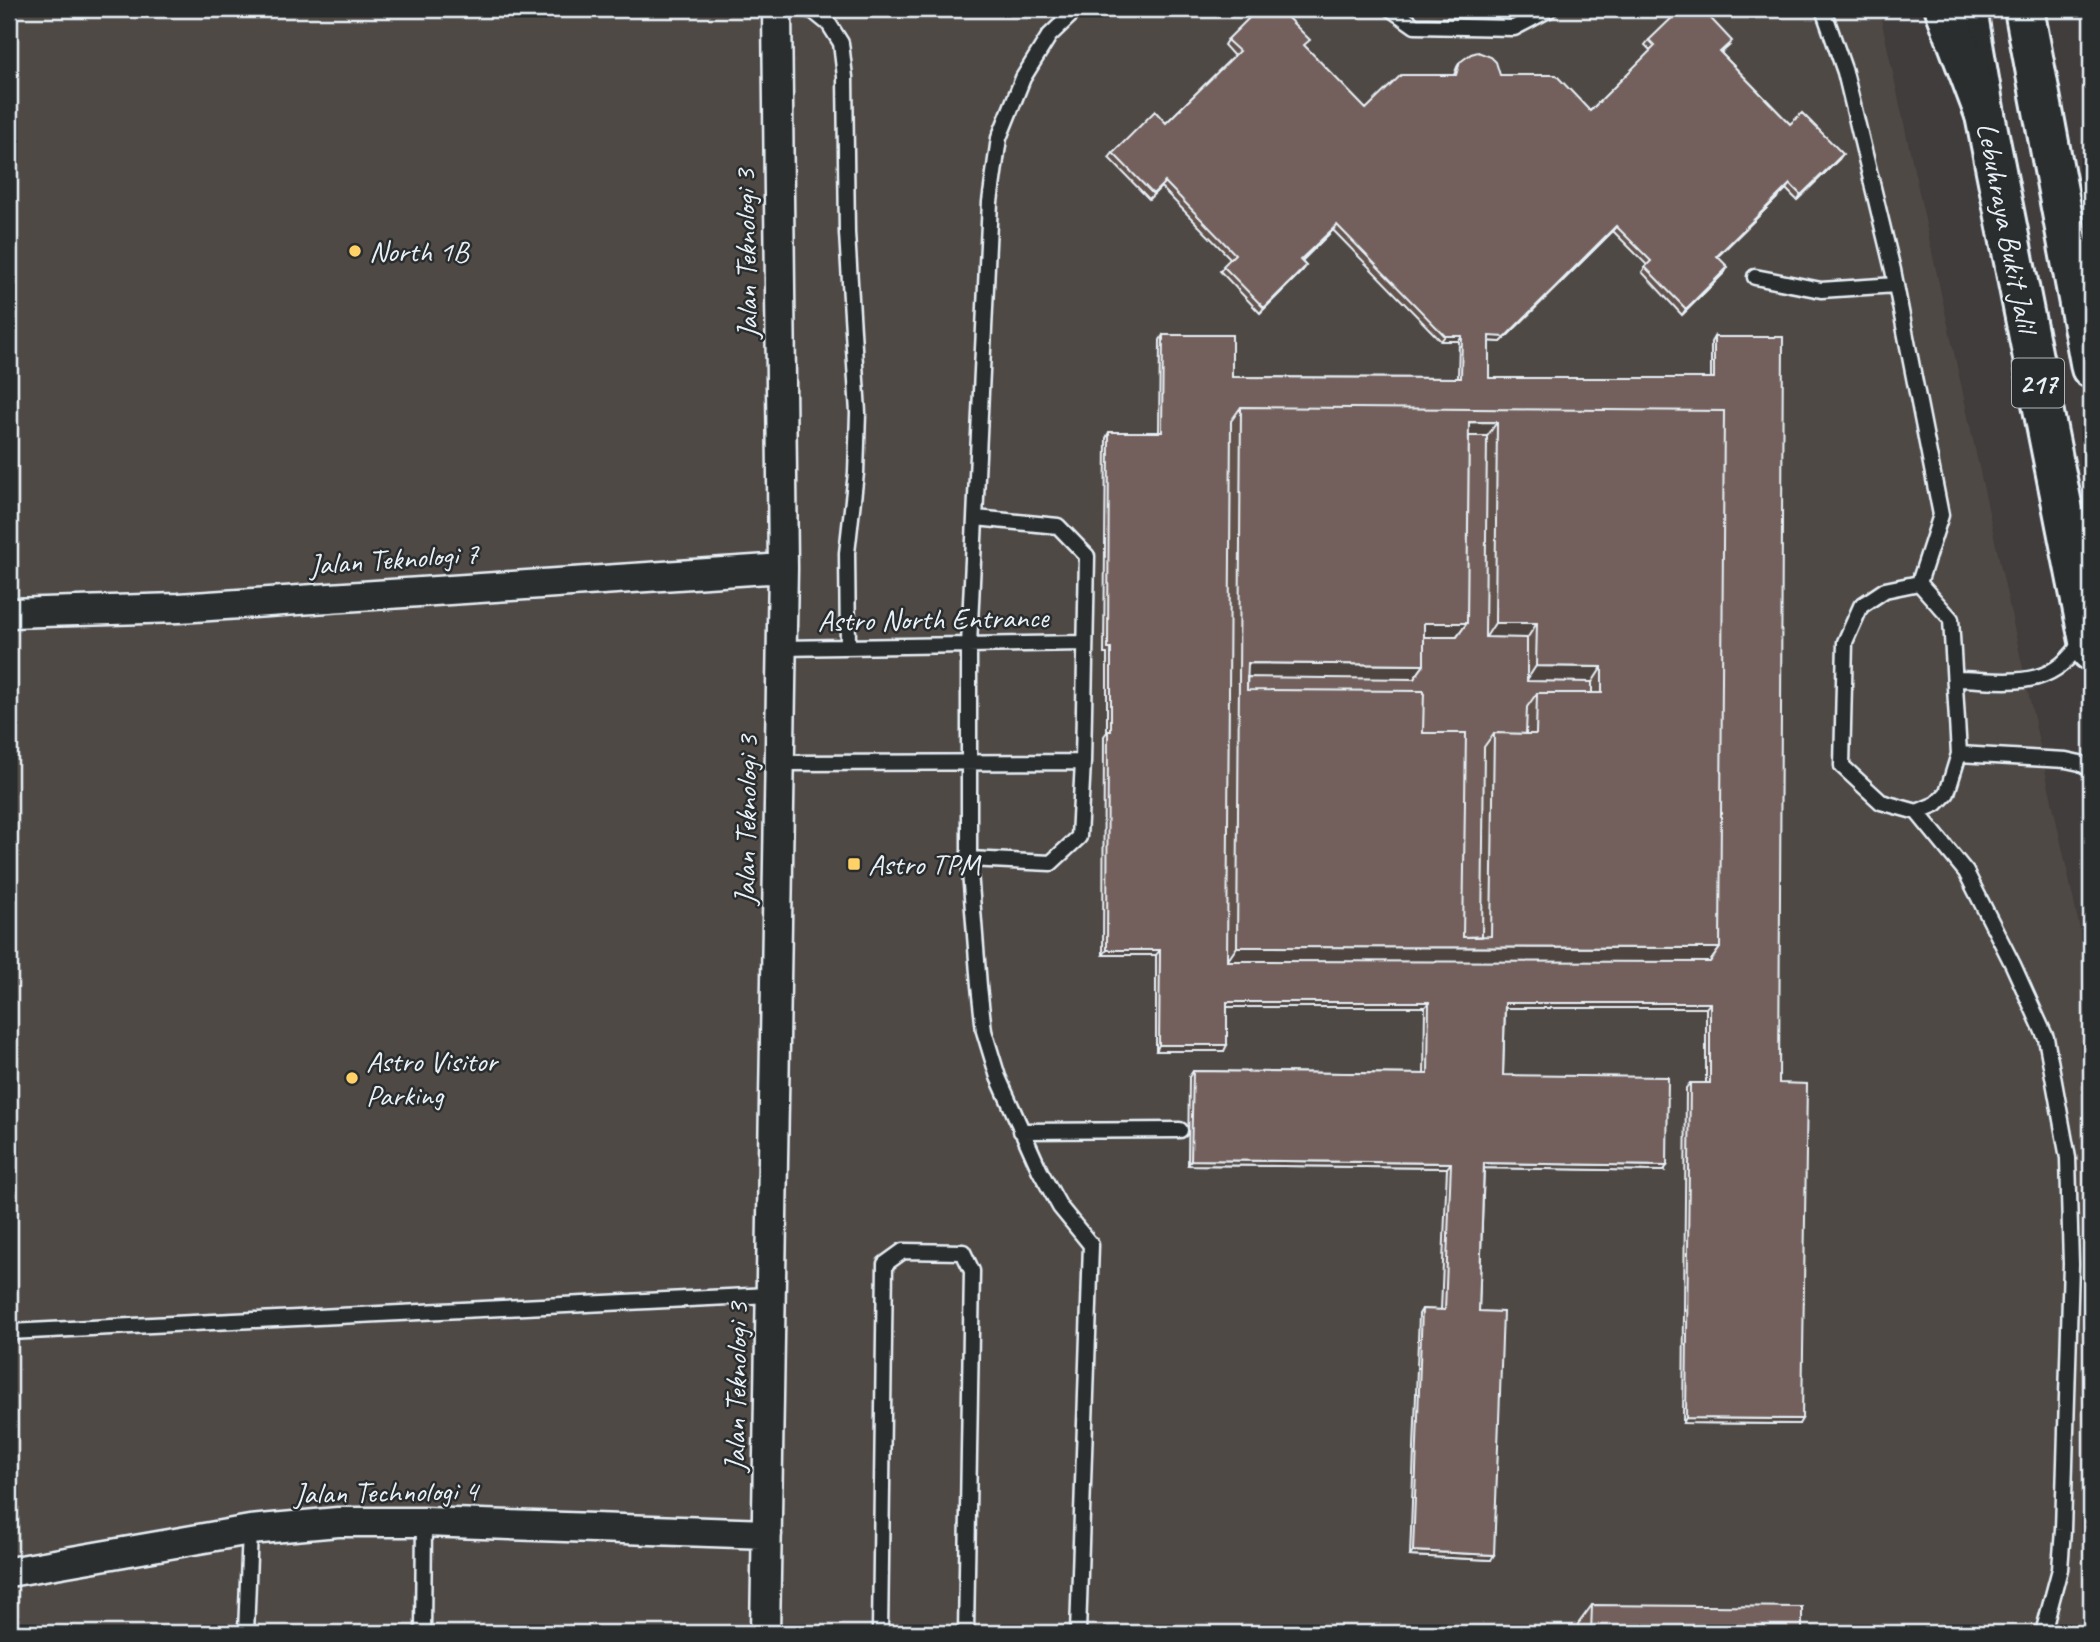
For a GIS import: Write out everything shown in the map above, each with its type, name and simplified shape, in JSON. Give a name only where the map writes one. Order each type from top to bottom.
[{"type":"highway","points":[[1945,9],[1985,115]]},
{"type":"highway","name":"Lebuhraya Bukit Jalil","points":[[1967,9],[1985,115],[2089,640]]},
{"type":"highway","name":"Lebuhraya Bukit Jalil","points":[[2024,9],[2091,368]]},
{"type":"street","name":"Jalan Teknologi 3","points":[[765,1633],[783,568],[777,9]]},
{"type":"street","name":"Jalan Teknologi 7","points":[[9,613],[179,608],[783,568]]},
{"type":"street","name":"Jalan Technologi 4","points":[[9,1572],[250,1530],[338,1522],[424,1522],[767,1534]]},
{"type":"lane","points":[[804,9],[813,11],[829,24],[841,43],[845,77],[847,233],[858,413],[856,473],[847,553],[848,647]]},
{"type":"lane","points":[[1077,9],[1049,36],[1023,78],[999,138],[990,202],[969,645],[969,762],[970,859],[984,1031],[998,1077],[1040,1171],[1060,1207],[1091,1245],[1078,1633]]},
{"type":"lane","points":[[1391,9],[1415,26],[1514,28],[1550,9]]},
{"type":"lane","points":[[1823,9],[1845,72],[1896,285],[1941,515],[1919,583]]},
{"type":"lane","points":[[1755,277],[1821,290],[1896,285]]},
{"type":"lane","points":[[970,859],[1051,863],[1079,837],[1087,556],[1058,526],[976,517]]},
{"type":"lane","points":[[1917,812],[1936,804],[1947,793],[1959,754],[1951,619],[1919,583]]},
{"type":"lane","points":[[1919,583],[1885,590],[1861,606],[1845,642],[1842,765],[1881,802],[1917,812],[1966,872],[2046,1038],[2068,1158],[2071,1264],[2064,1518],[2060,1569],[2043,1633]]},
{"type":"lane","points":[[1956,679],[2024,680],[2047,675],[2067,660],[2081,642],[2089,640]]},
{"type":"lane","name":"Astro North Entrance","points":[[782,648],[1084,643]]},
{"type":"lane","points":[[1959,754],[2066,760],[2091,769]]},
{"type":"lane","points":[[780,763],[1083,762]]},
{"type":"lane","points":[[1021,1131],[1180,1130]]},
{"type":"lane","points":[[880,1633],[885,1264],[903,1251],[962,1252],[972,1271],[965,1633]]},
{"type":"lane","points":[[9,1332],[771,1295]]},
{"type":"lane","points":[[423,1633],[424,1522]]},
{"type":"lane","points":[[246,1633],[250,1530]]},
{"type":"shaded area","points":[[9,9],[1879,9],[2091,980],[2091,1633],[9,1633]]},
{"type":"building","points":[[1258,9],[1279,9],[1310,40],[1304,45],[1366,109],[1401,75],[1456,75],[1460,62],[1478,52],[1496,62],[1500,75],[1556,75],[1590,111],[1655,46],[1649,40],[1681,9],[1702,9],[1732,41],[1720,52],[1790,124],[1802,113],[1843,154],[1801,195],[1790,184],[1717,256],[1728,267],[1686,309],[1645,267],[1651,261],[1616,226],[1505,337],[1489,336],[1489,378],[1714,378],[1714,337],[1783,337],[1779,1083],[1807,1084],[1802,1419],[1686,1418],[1690,1083],[1710,1083],[1710,1003],[1505,1003],[1503,1075],[1668,1077],[1667,1166],[1484,1163],[1479,1311],[1503,1312],[1494,1555],[1413,1551],[1422,1309],[1445,1310],[1451,1163],[1191,1160],[1193,1071],[1428,1074],[1429,1002],[1227,1002],[1227,1045],[1159,1045],[1160,950],[1107,950],[1108,731],[1111,731],[1111,649],[1108,649],[1109,432],[1162,432],[1163,335],[1232,335],[1232,377],[1461,378],[1462,336],[1445,336],[1337,225],[1300,260],[1306,266],[1264,308],[1223,266],[1235,254],[1165,182],[1153,194],[1113,153],[1155,111],[1166,123],[1239,51],[1227,40]],"holes":[[[1241,407],[1724,411],[1720,948],[1710,962],[1227,961],[1231,421]]]},
{"type":"building","points":[[1241,407],[1724,411],[1720,948],[1237,947]],"holes":[[[1469,422],[1497,422],[1495,623],[1537,623],[1536,666],[1602,667],[1602,693],[1537,693],[1536,734],[1494,733],[1491,936],[1463,937],[1466,733],[1423,733],[1424,691],[1247,690],[1248,663],[1424,665],[1424,623],[1467,623]]]},
{"type":"building","points":[[1469,436],[1487,436],[1485,637],[1527,638],[1527,681],[1592,682],[1592,693],[1537,693],[1527,707],[1526,734],[1494,733],[1484,747],[1482,937],[1463,937],[1466,733],[1423,733],[1424,691],[1247,690],[1247,677],[1414,679],[1424,665],[1424,637],[1457,637],[1467,623]]},
{"type":"building","points":[[1592,1605],[1802,1607],[1802,1633],[1591,1633]]},
{"type":"place","name":"North 1B","points":[[355,251]]},
{"type":"place","name":"Astro TPM","points":[[854,864]]},
{"type":"place","name":"Astro Visitor Parking","points":[[352,1078]]}]
